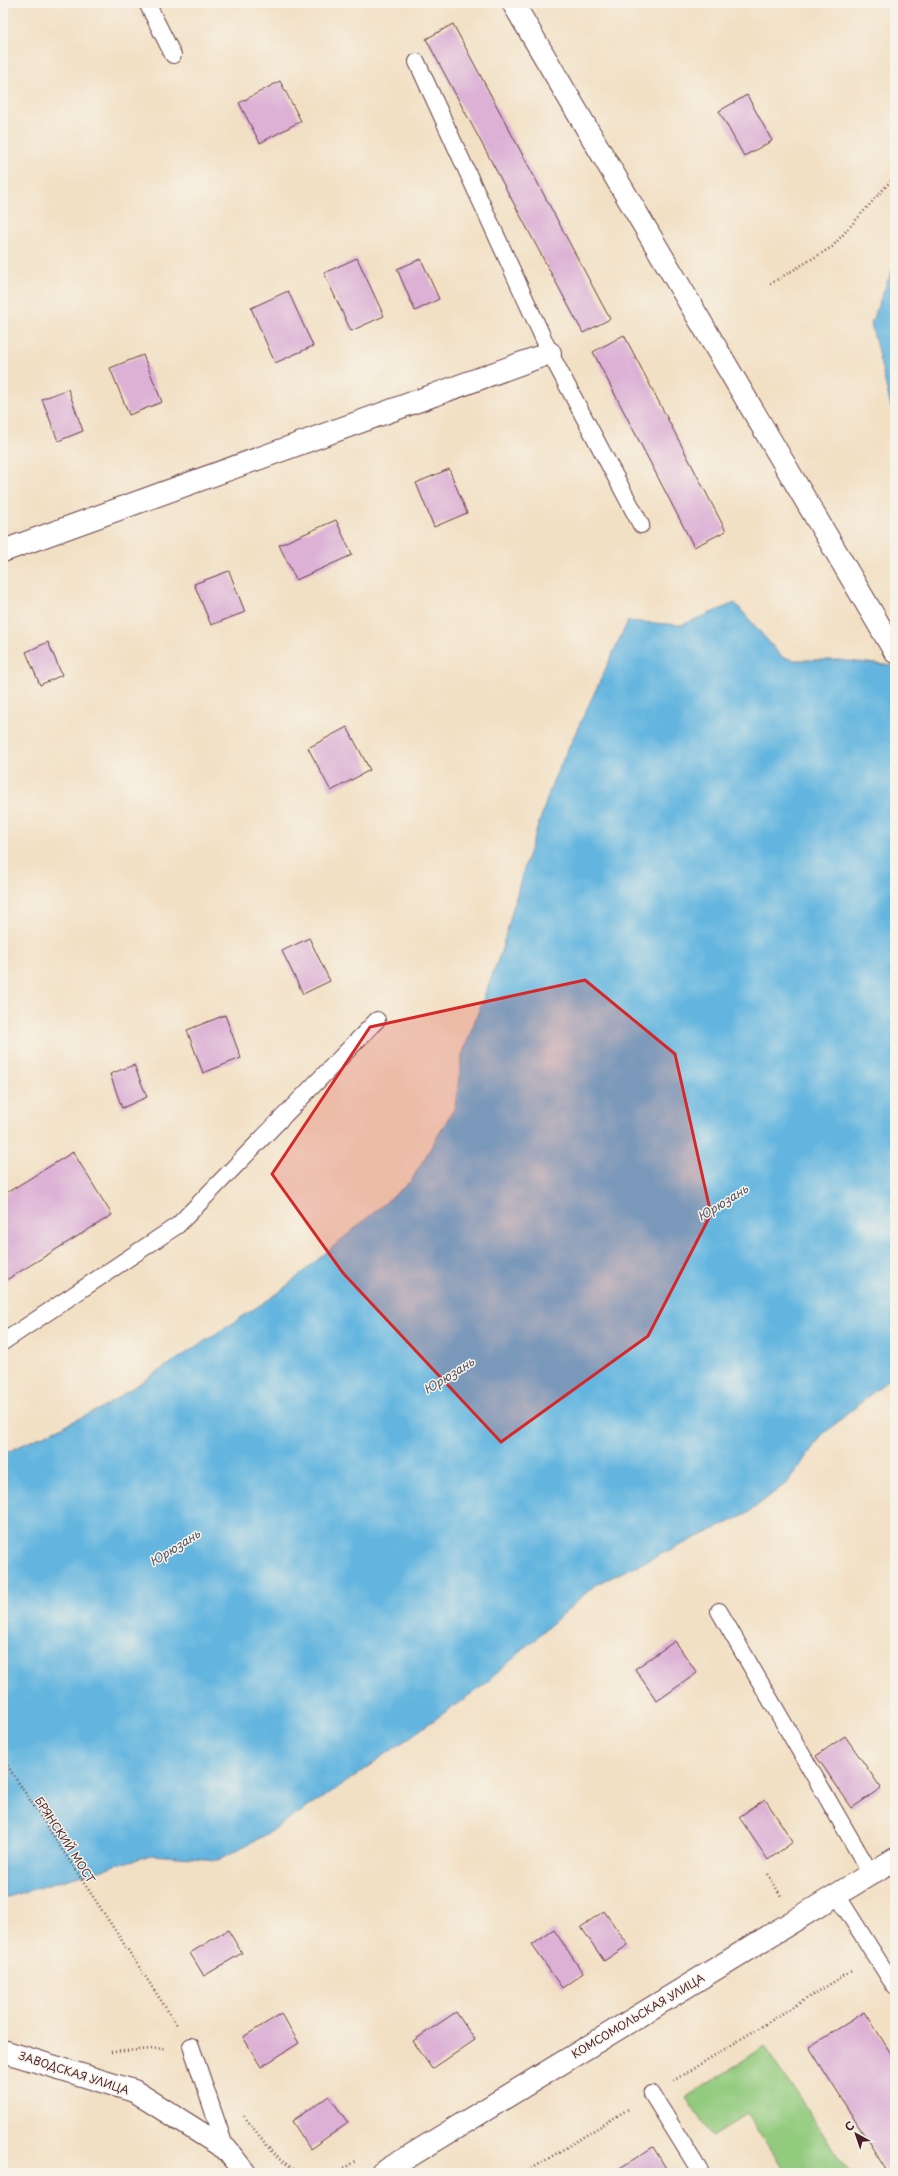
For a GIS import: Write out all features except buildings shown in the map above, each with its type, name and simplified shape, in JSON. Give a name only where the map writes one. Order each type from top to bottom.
[{"type":"main road","points":[[513,3],[846,565],[895,652]]},
{"type":"main road","points":[[3,551],[550,353]]},
{"type":"main road","name":"КОМСОМОЛЬСКАЯ УЛИЦА","points":[[382,2173],[895,1859]]},
{"type":"main road","name":"ЗАВОДСКАЯ УЛИЦА","points":[[3,2051],[134,2091],[226,2149],[245,2173]]},
{"type":"lane","points":[[147,3],[173,55]]},
{"type":"lane","points":[[417,62],[550,353],[641,525]]},
{"type":"lane","points":[[3,1342],[178,1225],[377,1020]]},
{"type":"lane","points":[[719,1611],[871,1874]]},
{"type":"lane","points":[[837,1895],[895,1987]]},
{"type":"lane","points":[[191,2046],[226,2149]]},
{"type":"lane","points":[[652,2094],[701,2173]]},
{"type":"path","points":[[770,284],[832,247],[895,176]]},
{"type":"path","name":"БРЯНСКИЙ МОСТ","points":[[3,1759],[113,1929]]},
{"type":"path","points":[[525,2173],[876,1956]]},
{"type":"highlighted area","points":[[585,980],[675,1054],[711,1214],[648,1336],[501,1442],[343,1273],[272,1174],[370,1027]]},
{"type":"green space","points":[[765,2046],[849,2173],[786,2173],[747,2114],[712,2137],[686,2098]]},
{"type":"water","points":[[895,263],[895,414],[891,407],[871,323]]},
{"type":"water","name":"Юрюзань","points":[[735,603],[782,657],[795,660],[839,660],[895,666],[895,1374],[821,1436],[788,1482],[745,1515],[595,1585],[485,1684],[345,1783],[265,1835],[218,1860],[151,1855],[3,1898],[3,1454],[102,1408],[277,1294],[411,1181],[455,1107],[462,1055],[501,952],[525,865],[553,781],[628,621],[681,625]]}]
